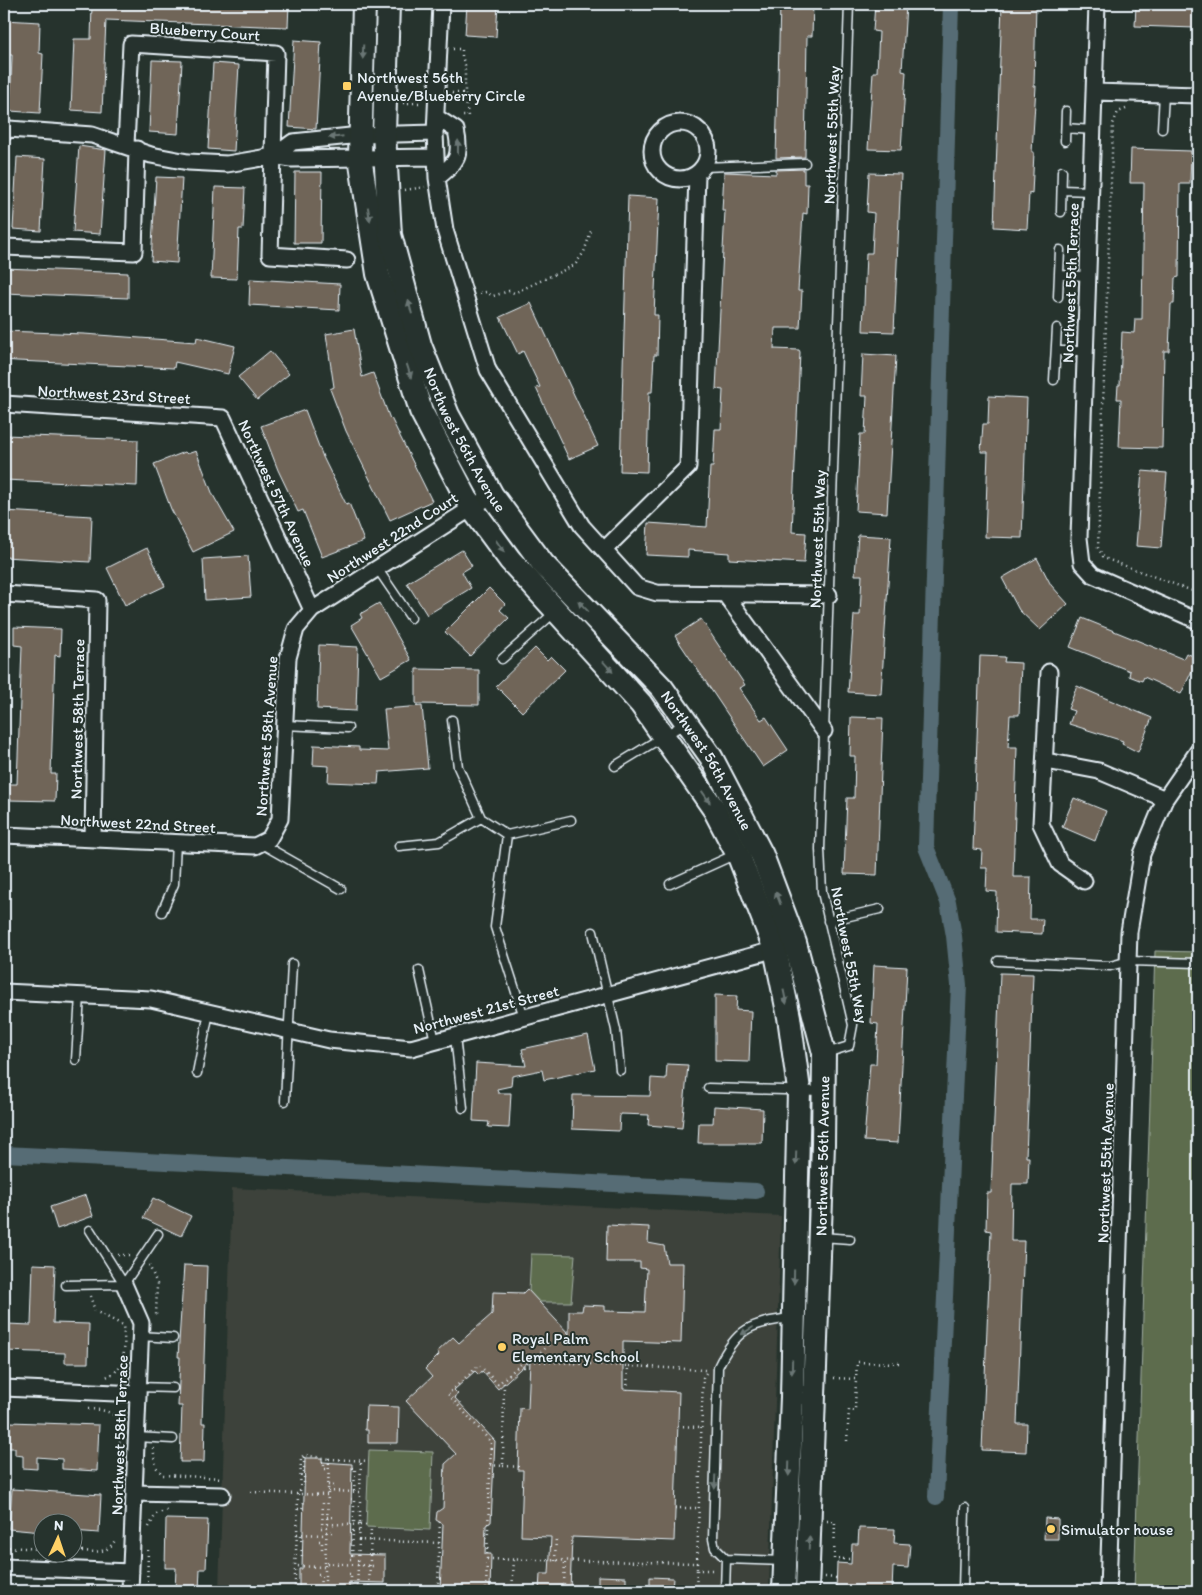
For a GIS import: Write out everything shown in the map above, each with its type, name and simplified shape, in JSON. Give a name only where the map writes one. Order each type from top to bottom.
[{"type":"street","name":"Northwest 56th Avenue","points":[[364,4],[360,146],[378,274],[422,411],[471,506],[510,560],[642,704],[714,809],[750,854]]},
{"type":"street","name":"Northwest 56th Avenue","points":[[388,4],[384,133],[390,235],[420,345],[448,415],[492,495],[543,564],[662,688],[711,757],[750,854],[824,1053],[824,1091],[807,1237]]},
{"type":"street","points":[[441,4],[434,158],[445,230],[488,370],[582,526],[637,587],[657,594],[829,595]]},
{"type":"street","name":"Northwest 55th Terrace","points":[[1096,4],[1079,538],[1082,563],[1093,575],[1198,620]]},
{"type":"street","name":"Blueberry Court","points":[[4,247],[134,252],[131,44],[276,53],[270,255],[347,260]]},
{"type":"street","points":[[1094,92],[1198,95]]},
{"type":"street","points":[[436,117],[456,130],[460,147],[456,162],[437,178]]},
{"type":"street","points":[[4,133],[9,128],[92,135],[168,159],[227,164],[274,156],[292,159],[360,146],[384,133],[435,133]]},
{"type":"street","points":[[274,156],[293,142],[360,146],[385,157],[434,158]]},
{"type":"street","points":[[604,550],[688,467],[700,170]]},
{"type":"street","name":"Northwest 23rd Street","points":[[4,404],[223,418]]},
{"type":"street","name":"Northwest 57th Avenue","points":[[223,418],[312,610]]},
{"type":"street","name":"Northwest 22nd Court","points":[[312,610],[471,506],[492,495]]},
{"type":"street","name":"Northwest 58th Terrace","points":[[4,594],[97,600],[93,838]]},
{"type":"street","points":[[724,594],[824,731]]},
{"type":"street","name":"Northwest 58th Avenue","points":[[265,841],[280,819],[288,658],[296,629],[312,610]]},
{"type":"street","points":[[1049,672],[1046,760],[1041,824],[1060,864],[1084,881]]},
{"type":"street","name":"Northwest 55th Avenue","points":[[1108,1591],[1129,932],[1142,854],[1165,799],[1198,751]]},
{"type":"street","points":[[1046,760],[1099,771],[1165,799]]},
{"type":"street","name":"Northwest 22nd Street","points":[[4,835],[256,846],[265,841]]},
{"type":"street","name":"Northwest 56th Avenue","points":[[785,946],[789,1016],[799,1090],[807,1237],[805,1319],[807,1591]]},
{"type":"street","name":"Northwest 21st Street","points":[[4,992],[151,999],[329,1040],[411,1048],[785,946]]},
{"type":"street","name":"Northwest 58th Terrace","points":[[124,1284],[148,1336],[138,1390],[130,1591]]},
{"type":"street","name":"Northwest 56th Avenue","points":[[784,1591],[805,1319]]},
{"type":"street","points":[[4,1388],[138,1390]]},
{"type":"street","points":[[134,1493],[222,1495]]},
{"type":"street","points":[[4,1567],[131,1572]]},
{"type":"lane","name":"Northwest 55th Way","points":[[824,1053],[849,1046],[853,1025],[822,892],[820,850],[849,4]]},
{"type":"lane","points":[[1162,129],[1164,94]]},
{"type":"lane","points":[[1065,141],[1066,111]]},
{"type":"lane","points":[[1066,128],[1092,130]]},
{"type":"lane","points":[[700,170],[805,163]]},
{"type":"lane","points":[[1061,212],[1062,171]]},
{"type":"lane","points":[[1062,190],[1090,190]]},
{"type":"lane","points":[[1058,297],[1060,250]]},
{"type":"lane","points":[[1059,275],[1087,276]]},
{"type":"lane","points":[[1054,380],[1057,328]]},
{"type":"lane","points":[[1056,350],[1085,351]]},
{"type":"lane","points":[[377,568],[411,618]]},
{"type":"lane","points":[[502,659],[556,611]]},
{"type":"lane","points":[[452,720],[458,767],[481,818],[507,835],[571,820]]},
{"type":"lane","points":[[615,766],[686,722]]},
{"type":"lane","points":[[284,725],[348,728]]},
{"type":"lane","points":[[399,846],[439,842],[481,818]]},
{"type":"lane","points":[[507,835],[495,927],[524,1018]]},
{"type":"lane","points":[[265,841],[341,889]]},
{"type":"lane","points":[[162,912],[174,884],[176,842]]},
{"type":"lane","points":[[670,884],[750,854]]},
{"type":"lane","points":[[828,921],[880,909]]},
{"type":"lane","points":[[593,932],[616,1030],[620,1070]]},
{"type":"lane","points":[[998,960],[1110,966],[1129,961],[1198,963]]},
{"type":"lane","points":[[285,1101],[292,964]]},
{"type":"lane","points":[[419,970],[435,1041]]},
{"type":"lane","points":[[76,1060],[80,996]]},
{"type":"lane","points":[[197,1073],[209,1012]]},
{"type":"lane","points":[[455,1036],[463,1108]]},
{"type":"lane","points":[[708,1088],[824,1091]]},
{"type":"lane","points":[[90,1230],[124,1284]]},
{"type":"lane","points":[[124,1284],[158,1234]]},
{"type":"lane","points":[[807,1237],[850,1239]]},
{"type":"lane","points":[[66,1285],[124,1284]]},
{"type":"lane","points":[[725,1591],[726,1559],[716,1548],[713,1539],[718,1367],[729,1344],[745,1331],[764,1322],[805,1319]]},
{"type":"lane","points":[[148,1336],[173,1338]]},
{"type":"lane","points":[[138,1390],[173,1388]]},
{"type":"lane","points":[[136,1437],[174,1439]]},
{"type":"lane","points":[[963,1591],[965,1508]]},
{"type":"lane","points":[[726,1559],[785,1561]]},
{"type":"path","points":[[439,48],[462,49],[465,65],[465,93],[468,116],[456,116]]},
{"type":"path","points":[[450,93],[465,93]]},
{"type":"path","points":[[1131,108],[1118,112],[1113,124],[1098,548],[1104,558],[1198,593]]},
{"type":"path","points":[[108,1258],[126,1254],[142,1258],[154,1273],[157,1284],[148,1336]]},
{"type":"path","points":[[90,1285],[91,1303],[95,1311],[103,1317],[123,1325],[123,1361],[120,1370],[114,1374],[96,1376]]},
{"type":"path","points":[[440,1522],[438,1590],[486,1591],[491,1442],[448,1394],[479,1365],[492,1375],[498,1384],[521,1364],[524,1367],[549,1345],[546,1342]]},
{"type":"path","points":[[530,1361],[708,1370]]},
{"type":"path","points":[[847,1441],[849,1410],[855,1411],[857,1362],[900,1363]]},
{"type":"path","points":[[627,1390],[628,1366]]},
{"type":"path","points":[[697,1570],[703,1378],[710,1366]]},
{"type":"path","points":[[461,1376],[464,1379]]},
{"type":"path","points":[[831,1378],[856,1379]]},
{"type":"path","points":[[503,1466],[504,1379]]},
{"type":"path","points":[[86,1408],[104,1409],[120,1422],[119,1460]]},
{"type":"path","points":[[459,1412],[462,1409]]},
{"type":"path","points":[[678,1426],[702,1426]]},
{"type":"path","points":[[304,1455],[329,1459],[368,1461]]},
{"type":"path","points":[[304,1455],[304,1486]]},
{"type":"path","points":[[295,1591],[301,1458],[304,1455]]},
{"type":"path","points":[[329,1459],[325,1590],[331,1589]]},
{"type":"path","points":[[361,1460],[357,1591],[381,1591]]},
{"type":"path","points":[[322,1462],[324,1462],[324,1468],[329,1468]]},
{"type":"path","points":[[490,1466],[524,1467]]},
{"type":"path","points":[[352,1468],[355,1468],[354,1492]]},
{"type":"path","points":[[328,1485],[334,1486]]},
{"type":"path","points":[[251,1492],[299,1494],[360,1492]]},
{"type":"path","points":[[352,1499],[354,1499],[354,1524]]},
{"type":"path","points":[[298,1509],[302,1510],[304,1502]]},
{"type":"path","points":[[321,1528],[323,1503],[328,1503]]},
{"type":"path","points":[[675,1508],[699,1508]]},
{"type":"path","points":[[149,1534],[151,1520],[156,1514],[169,1509]]},
{"type":"path","points":[[327,1517],[334,1517]]},
{"type":"path","points":[[824,1521],[835,1521],[834,1559],[851,1559]]},
{"type":"path","points":[[327,1524],[366,1525]]},
{"type":"path","points":[[369,1591],[371,1527]]},
{"type":"path","points":[[350,1559],[352,1559],[353,1531],[360,1531]]},
{"type":"path","points":[[297,1534],[333,1532]]},
{"type":"path","points":[[301,1534],[302,1560]]},
{"type":"path","points":[[82,1551],[103,1552],[110,1549],[117,1537]]},
{"type":"path","points":[[555,1561],[556,1537]]},
{"type":"path","points":[[359,1540],[439,1542]]},
{"type":"path","points":[[320,1541],[322,1541],[322,1549],[326,1549]]},
{"type":"path","points":[[147,1591],[148,1542]]},
{"type":"path","points":[[4,1547],[32,1548]]},
{"type":"path","points":[[487,1559],[697,1564]]},
{"type":"path","points":[[512,1591],[514,1560]]},
{"type":"path","points":[[564,1584],[565,1561]]},
{"type":"path","points":[[296,1566],[371,1566]]},
{"type":"path","points":[[318,1574],[320,1574],[320,1591]]},
{"type":"path","points":[[349,1574],[351,1574],[351,1591]]},
{"type":"path","points":[[696,1591],[714,1591]]},
{"type":"shaded area","name":"Royal Palm Elementary School","points":[[232,1188],[781,1216],[769,1591],[219,1591]]},
{"type":"green space","points":[[1155,951],[1198,952],[1198,1591],[1134,1591]]},
{"type":"green space","points":[[531,1254],[575,1255],[571,1302],[538,1302],[529,1291]]},
{"type":"green space","points":[[369,1450],[433,1452],[430,1530],[366,1527]]},
{"type":"building","points":[[92,4],[289,4],[288,27],[106,20],[102,112],[71,110],[74,39],[91,39]]},
{"type":"building","points":[[467,4],[498,4],[496,37],[465,35]]},
{"type":"building","points":[[780,4],[813,4],[812,36],[807,36],[805,157],[776,158]]},
{"type":"building","points":[[875,4],[906,4],[902,71],[906,72],[901,150],[868,149],[873,72],[877,72],[879,32],[873,31]]},
{"type":"building","points":[[1002,4],[1036,4],[1034,86],[1036,86],[1032,152],[1034,152],[1032,194],[1029,193],[1027,229],[994,227]]},
{"type":"building","points":[[1136,4],[1196,4],[1195,28],[1135,26]]},
{"type":"building","points":[[4,20],[40,22],[39,53],[43,54],[40,113],[10,111],[12,55],[4,55]]},
{"type":"building","points":[[294,40],[321,42],[316,129],[289,127]]},
{"type":"building","points":[[152,60],[182,61],[178,134],[149,132]]},
{"type":"building","points":[[213,63],[239,65],[234,151],[208,149]]},
{"type":"building","points":[[79,146],[106,150],[100,234],[73,232]]},
{"type":"building","points":[[1131,149],[1191,151],[1190,184],[1180,184],[1179,277],[1175,278],[1174,304],[1171,304],[1169,351],[1164,351],[1162,448],[1119,447],[1121,399],[1117,399],[1118,385],[1120,385],[1122,332],[1134,333],[1135,319],[1142,319],[1144,183],[1130,183]]},
{"type":"building","points":[[17,157],[45,159],[41,231],[13,229]]},
{"type":"building","points":[[804,169],[804,184],[808,184],[807,214],[803,213],[798,291],[802,291],[800,328],[775,328],[774,349],[799,350],[800,352],[792,532],[806,533],[804,563],[729,559],[729,553],[688,550],[688,557],[646,555],[648,523],[707,527],[710,467],[713,467],[715,429],[721,429],[723,390],[716,389],[725,211],[722,211],[724,172],[776,174],[776,170]]},
{"type":"building","points":[[295,172],[322,172],[321,243],[294,243]]},
{"type":"building","points":[[869,173],[901,174],[894,332],[863,331],[866,253],[872,253],[874,213],[867,212]]},
{"type":"building","points":[[156,177],[182,178],[177,263],[151,261]]},
{"type":"building","points":[[215,187],[245,188],[243,229],[239,229],[237,279],[211,278]]},
{"type":"building","points":[[628,196],[659,198],[654,315],[658,315],[657,355],[654,355],[652,392],[649,392],[647,472],[620,471]]},
{"type":"building","points":[[4,268],[128,273],[128,298],[4,293]]},
{"type":"building","points":[[250,279],[340,284],[339,310],[249,305]]},
{"type":"building","points":[[531,303],[598,446],[569,459],[536,388],[540,387],[523,351],[518,354],[500,317]]},
{"type":"building","points":[[354,329],[362,377],[373,373],[390,419],[432,501],[390,520],[346,431],[330,389],[334,387],[326,334]]},
{"type":"building","points":[[4,331],[84,334],[196,342],[197,337],[235,346],[228,374],[175,362],[174,368],[17,361],[4,360]]},
{"type":"building","points":[[270,351],[289,374],[257,400],[238,377]]},
{"type":"building","points":[[863,354],[896,356],[887,513],[856,511],[860,434],[865,434],[867,396],[861,396]]},
{"type":"building","points":[[989,396],[1027,398],[1022,538],[985,537],[988,452],[981,452],[983,424],[988,424]]},
{"type":"building","points":[[305,410],[323,457],[346,504],[349,503],[364,541],[322,557],[303,510],[298,512],[278,470],[261,426]]},
{"type":"building","points":[[4,435],[138,440],[137,486],[4,480]]},
{"type":"building","points":[[196,451],[213,495],[234,532],[193,552],[171,509],[154,464],[185,452],[187,454]]},
{"type":"building","points":[[1142,471],[1167,473],[1161,548],[1136,546]]},
{"type":"building","points":[[4,511],[92,516],[90,562],[4,557]]},
{"type":"building","points":[[858,535],[891,537],[881,694],[848,692],[854,615],[860,615],[862,575],[855,575]]},
{"type":"building","points":[[147,548],[165,586],[125,605],[107,568]]},
{"type":"building","points":[[462,550],[472,566],[462,572],[471,588],[427,615],[407,583]]},
{"type":"building","points":[[248,556],[251,597],[205,600],[203,559]]},
{"type":"building","points":[[1037,558],[1051,585],[1068,604],[1040,630],[1019,610],[1002,578]]},
{"type":"building","points":[[489,588],[505,604],[500,610],[509,618],[470,656],[445,632]]},
{"type":"building","points":[[379,603],[411,660],[381,677],[351,625],[362,618],[360,614]]},
{"type":"building","points":[[1082,618],[1183,659],[1186,653],[1198,658],[1181,694],[1144,677],[1142,681],[1129,676],[1130,671],[1070,647]]},
{"type":"building","points":[[701,619],[745,685],[739,688],[761,720],[766,717],[788,750],[763,767],[675,636]]},
{"type":"building","points":[[14,627],[61,629],[60,656],[55,655],[51,774],[56,774],[55,801],[8,800],[8,784],[17,784],[22,646],[14,645]]},
{"type":"building","points":[[319,645],[358,647],[356,711],[317,709]]},
{"type":"building","points":[[535,648],[547,660],[551,656],[565,670],[522,712],[496,686]]},
{"type":"building","points":[[980,656],[1005,657],[1004,662],[1021,663],[1019,715],[1010,715],[1008,747],[1017,747],[1013,877],[1031,877],[1030,919],[1043,919],[1042,934],[996,932],[997,892],[986,891],[987,868],[981,868],[982,850],[973,849]]},
{"type":"building","points":[[416,669],[479,670],[479,705],[416,704]]},
{"type":"building","points":[[1077,686],[1152,718],[1138,752],[1122,744],[1123,741],[1069,724],[1074,711],[1068,709]]},
{"type":"building","points":[[422,706],[428,768],[379,772],[378,784],[328,782],[329,766],[313,765],[314,745],[359,747],[359,750],[388,751],[384,709]]},
{"type":"building","points":[[851,717],[883,718],[877,875],[844,874],[847,798],[854,798],[855,756],[850,756]]},
{"type":"building","points":[[1074,798],[1106,811],[1095,841],[1062,827]]},
{"type":"building","points":[[874,965],[907,967],[898,1143],[864,1141],[870,1064],[876,1064],[878,1024],[871,1023]]},
{"type":"building","points":[[1000,973],[1033,974],[1026,1157],[1029,1157],[1028,1184],[1012,1184],[1011,1241],[1024,1241],[1017,1424],[1027,1424],[1026,1452],[982,1450],[991,1231],[986,1230],[987,1193],[991,1193]]},
{"type":"building","points":[[715,995],[737,996],[736,1010],[751,1011],[749,1062],[715,1061]]},
{"type":"building","points":[[588,1035],[595,1069],[544,1080],[542,1070],[512,1076],[511,1086],[497,1089],[498,1093],[511,1093],[509,1128],[488,1127],[489,1122],[473,1121],[476,1063],[526,1066],[522,1049]]},
{"type":"building","points":[[667,1064],[688,1065],[682,1128],[648,1125],[649,1115],[620,1114],[619,1131],[572,1129],[573,1095],[650,1096],[651,1078],[666,1079]]},
{"type":"building","points":[[714,1106],[763,1109],[762,1143],[698,1143],[699,1123],[713,1123]]},
{"type":"building","points":[[86,1195],[93,1216],[57,1229],[50,1207]]},
{"type":"building","points":[[153,1198],[191,1216],[181,1236],[143,1218]]},
{"type":"building","points":[[607,1225],[649,1227],[648,1243],[664,1246],[667,1263],[683,1263],[681,1343],[623,1341],[623,1389],[679,1392],[674,1541],[572,1537],[570,1591],[539,1591],[540,1574],[549,1574],[551,1537],[521,1536],[523,1470],[518,1470],[520,1408],[528,1409],[530,1360],[498,1389],[482,1371],[479,1375],[475,1371],[454,1390],[458,1394],[454,1397],[495,1441],[491,1522],[486,1525],[485,1554],[491,1554],[490,1591],[440,1591],[443,1524],[436,1520],[437,1512],[443,1508],[445,1464],[456,1454],[406,1401],[432,1377],[425,1369],[439,1355],[437,1352],[453,1337],[459,1343],[492,1314],[493,1292],[523,1293],[527,1289],[569,1334],[569,1311],[582,1311],[583,1305],[605,1306],[605,1311],[645,1312],[647,1269],[640,1268],[640,1262],[606,1262]]},
{"type":"building","points":[[33,1264],[55,1265],[53,1323],[89,1324],[88,1363],[65,1363],[65,1353],[5,1351],[7,1324],[31,1325]]},
{"type":"building","points":[[184,1265],[207,1266],[202,1423],[205,1423],[204,1462],[180,1462],[182,1406],[178,1406],[180,1357],[178,1357]]},
{"type":"building","points":[[366,1406],[399,1407],[398,1443],[368,1443],[368,1430],[365,1430]]},
{"type":"building","points":[[10,1422],[99,1425],[97,1471],[62,1469],[62,1459],[37,1457],[37,1469],[23,1468],[23,1456],[15,1455],[15,1448],[9,1448]]},
{"type":"building","points":[[305,1458],[322,1458],[322,1462],[352,1464],[350,1554],[385,1555],[385,1583],[349,1582],[349,1591],[299,1591],[299,1569],[302,1569]]},
{"type":"building","points":[[12,1489],[101,1495],[99,1533],[82,1532],[82,1512],[32,1512],[32,1531],[9,1529]]},
{"type":"building","name":"Simulator house","points":[[1045,1518],[1058,1519],[1058,1539],[1044,1539]]},
{"type":"building","points":[[166,1519],[208,1520],[206,1569],[200,1569],[199,1591],[175,1591],[176,1568],[165,1568]]},
{"type":"building","points":[[859,1528],[895,1529],[894,1543],[910,1544],[908,1568],[893,1567],[892,1591],[836,1591],[837,1563],[851,1564],[852,1544],[858,1544]]},
{"type":"building","points":[[598,1576],[626,1577],[626,1591],[598,1591]]},
{"type":"building","points":[[650,1577],[673,1578],[672,1591],[650,1591]]},
{"type":"waterway","points":[[936,1497],[959,985],[948,902],[926,847],[951,4]]},
{"type":"waterway","points":[[4,1154],[756,1191]]},
{"type":"place","name":"Northwest 56th Avenue/Blueberry Circle","points":[[347,86]]},
{"type":"place","name":"Royal Palm Elementary School","points":[[502,1347]]},
{"type":"place","name":"Simulator house","points":[[1051,1529]]}]
